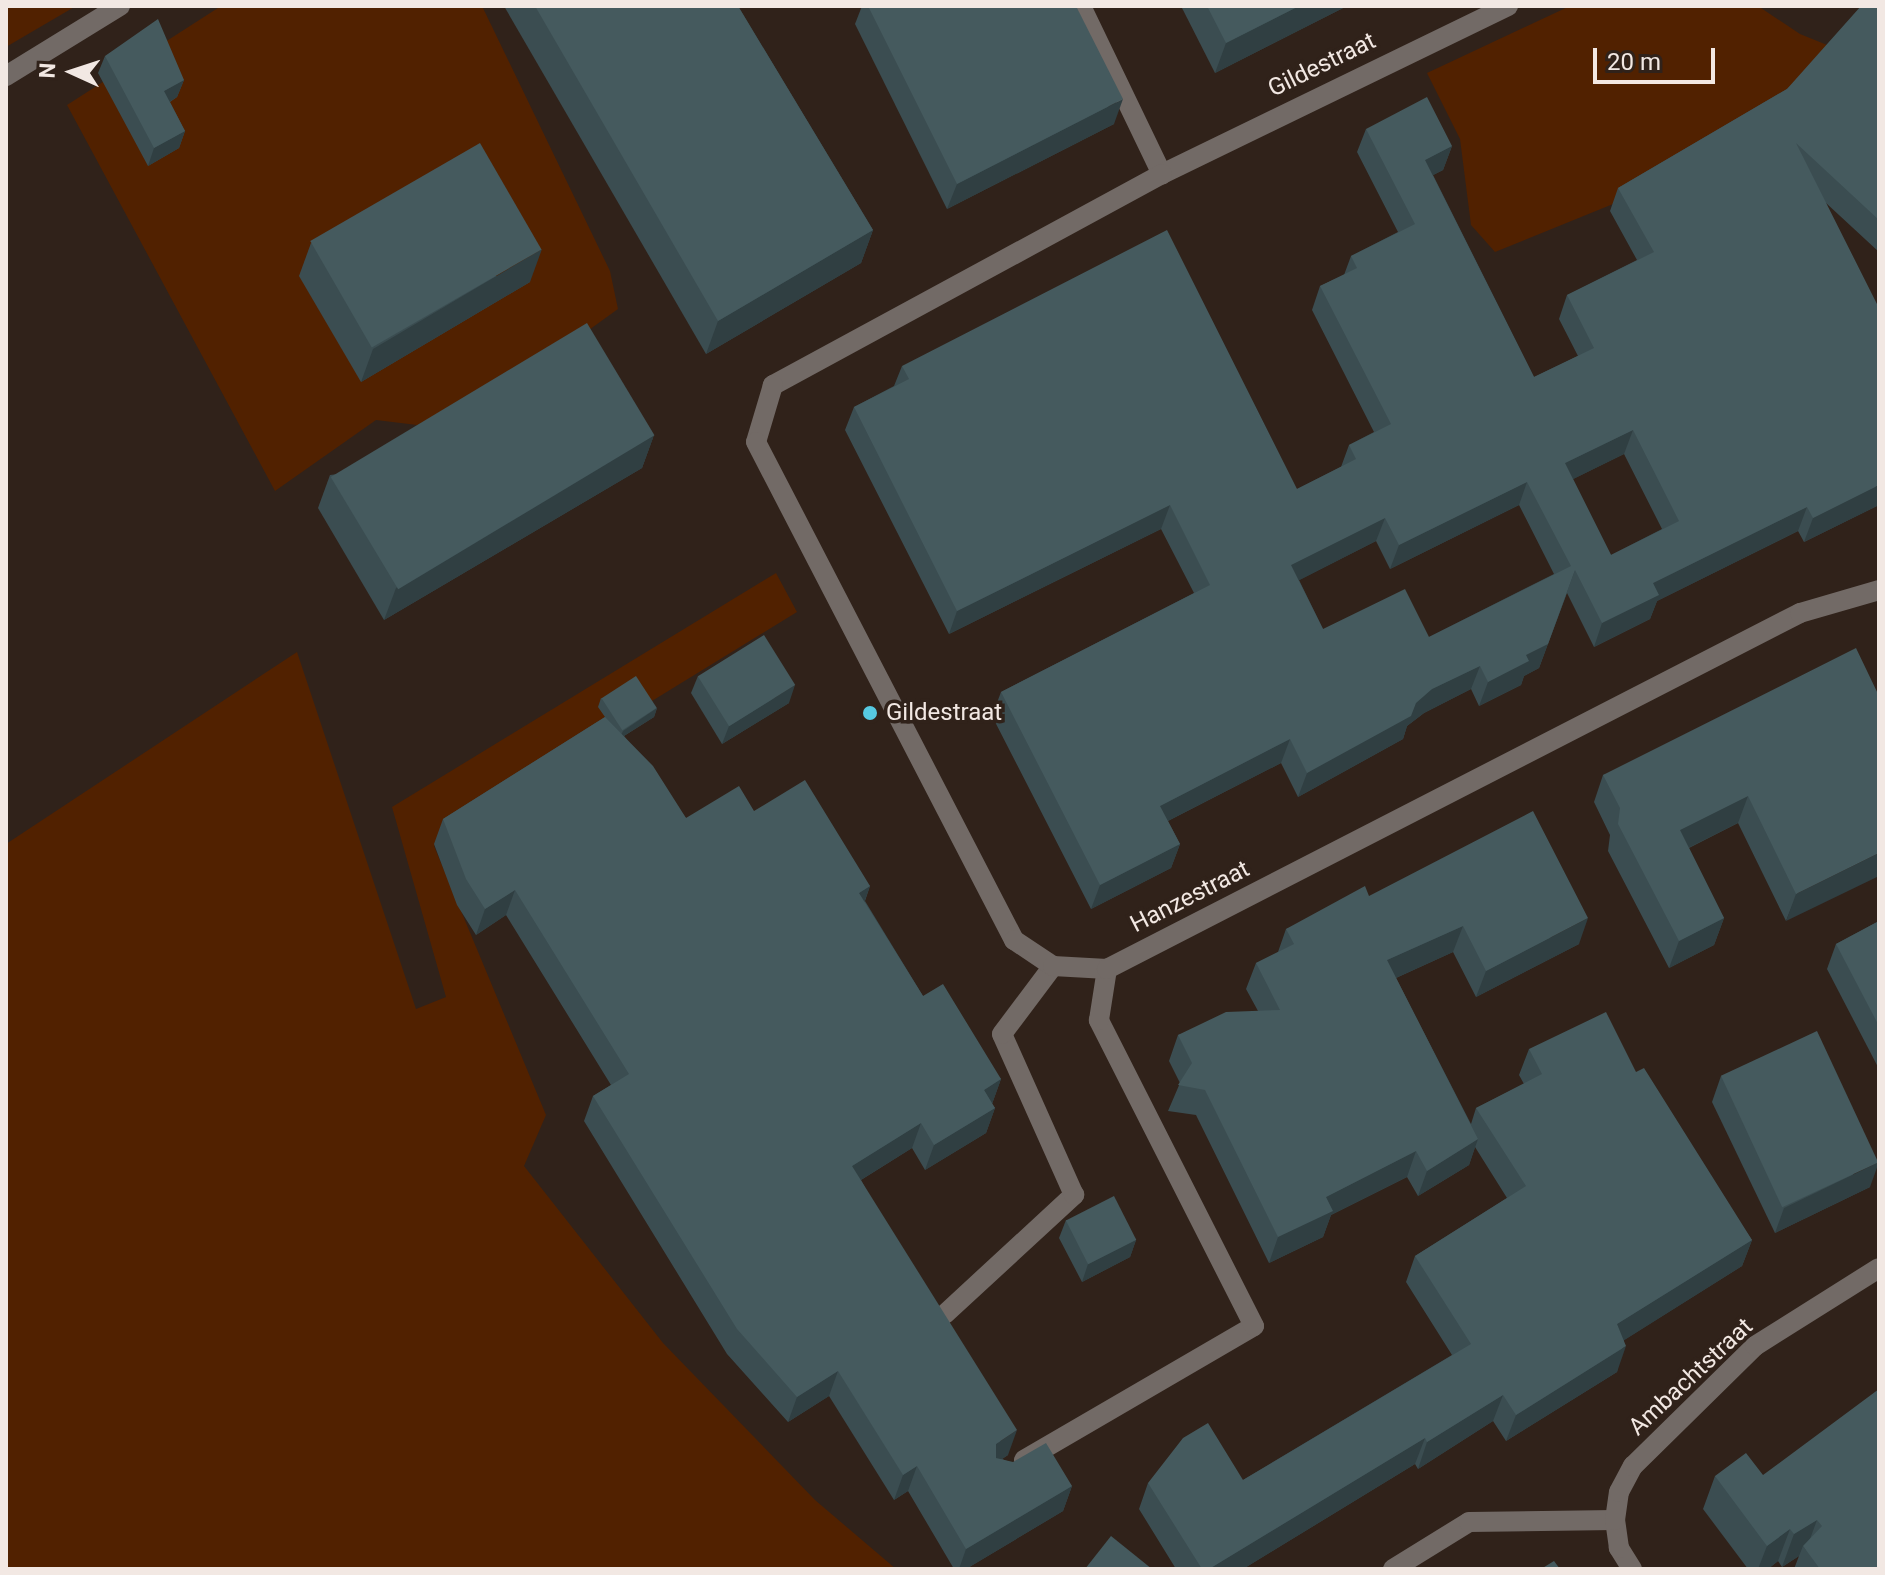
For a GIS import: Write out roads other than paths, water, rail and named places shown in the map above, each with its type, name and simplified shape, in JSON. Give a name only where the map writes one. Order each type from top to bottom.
[{"type":"street","points":[[6,76],[120,6]]},
{"type":"street","points":[[1081,6],[1162,174]]},
{"type":"street","name":"Gildestraat","points":[[1053,966],[1014,940],[762,455],[756,442],[773,385],[1162,174],[1508,6]]},
{"type":"street","name":"Hanzestraat","points":[[1107,969],[1800,613],[1879,590]]},
{"type":"street","points":[[945,1314],[1074,1195],[1002,1034],[1053,966],[1107,969],[1099,1020],[1254,1326],[1011,1468]]},
{"type":"street","name":"Ambachtstraat","points":[[1632,1569],[1619,1548],[1615,1520],[1619,1492],[1633,1466],[1755,1346],[1879,1268]]},
{"type":"street","points":[[1393,1569],[1469,1522],[1615,1520]]},
{"type":"place","name":"Gildestraat","points":[[870,713]]}]
